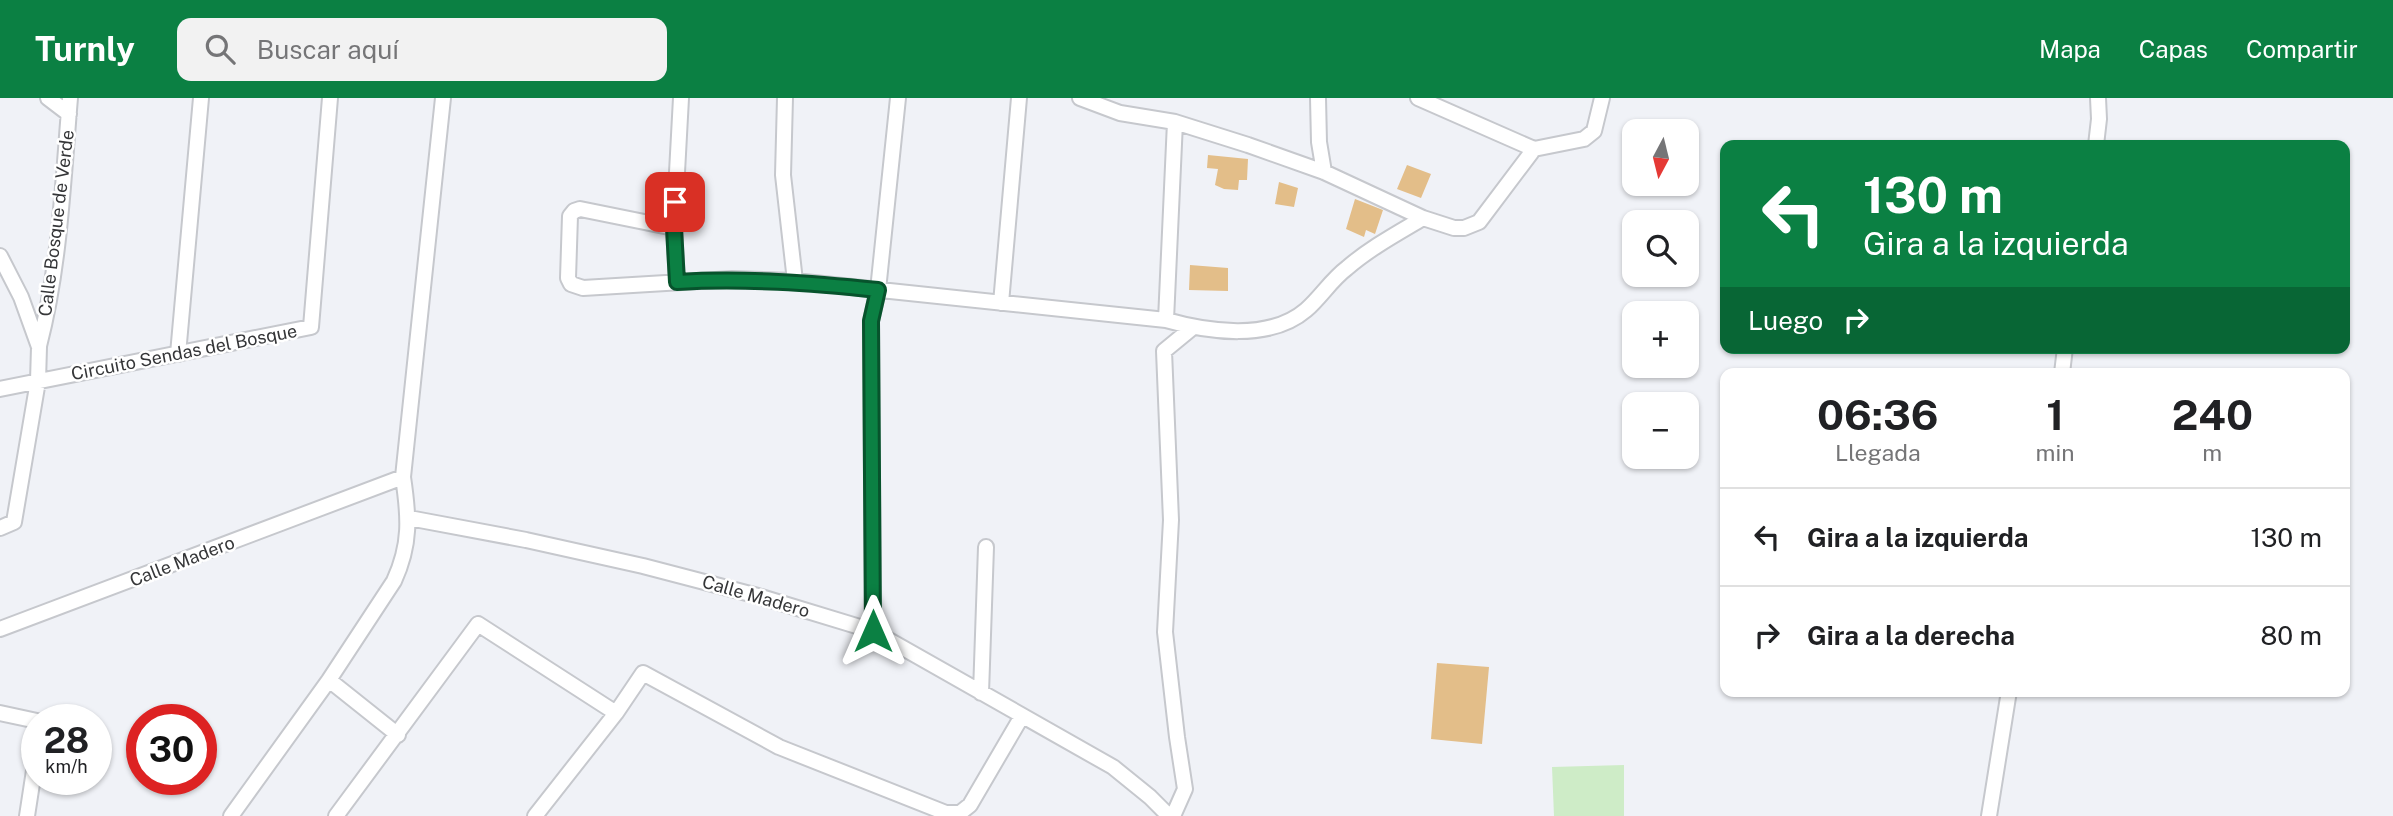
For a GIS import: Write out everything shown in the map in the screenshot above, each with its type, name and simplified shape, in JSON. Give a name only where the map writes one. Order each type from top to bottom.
[{"type":"street","points":[[48,98],[69,114]]},
{"type":"street","name":"Calle Bosque de Verde","points":[[39,347],[55,266],[70,98]]},
{"type":"street","points":[[178,354],[201,98]]},
{"type":"street","name":"Circuito Sendas del Bosque","points":[[0,389],[311,327],[330,98]]},
{"type":"street","points":[[231,816],[329,680],[401,566],[409,518],[403,477],[443,98]]},
{"type":"street","points":[[677,282],[674,228],[681,98]]},
{"type":"street","points":[[785,98],[783,175],[795,281]]},
{"type":"street","points":[[873,631],[871,321],[878,290],[898,98]]},
{"type":"street","points":[[1001,303],[1019,98]]},
{"type":"street","points":[[1080,98],[1120,113],[1175,122],[1324,172],[1423,218],[1454,228],[1473,226],[1479,222],[1534,149]]},
{"type":"street","points":[[1318,98],[1319,142],[1324,172]]},
{"type":"street","points":[[1418,98],[1534,149],[1584,139],[1594,131],[1602,98]]},
{"type":"street","points":[[2097,140],[2098,98]]},
{"type":"street","points":[[1166,320],[1175,122]]},
{"type":"street","points":[[674,228],[580,209],[574,211],[570,216],[568,278],[571,284],[583,288],[732,279],[795,281],[1166,320],[1214,331],[1244,330],[1268,328],[1289,322],[1306,310],[1348,266],[1423,218]]},
{"type":"street","points":[[0,256],[21,297],[39,347],[38,381],[14,522],[0,528]]},
{"type":"street","points":[[1173,816],[1185,789],[1165,632],[1171,520],[1164,351],[1192,328]]},
{"type":"street","name":"Calle Madero","points":[[0,629],[403,477]]},
{"type":"street","name":"Calle Madero","points":[[409,518],[643,566],[758,596],[873,631],[1112,767],[1150,797],[1166,816]]},
{"type":"street","points":[[981,692],[986,547]]},
{"type":"street","points":[[336,816],[478,624],[616,713]]},
{"type":"street","points":[[535,816],[616,713],[643,673],[779,747],[950,815],[960,813],[970,805],[1022,716]]},
{"type":"street","points":[[329,680],[398,735]]},
{"type":"street","points":[[1989,816],[2008,697]]},
{"type":"street","points":[[0,713],[21,718]]},
{"type":"street","points":[[27,816],[30,795]]},
{"type":"green space","points":[[1624,765],[1624,816],[1554,816],[1552,767]]},
{"type":"building","points":[[1208,155],[1248,159],[1247,180],[1239,180],[1238,190],[1215,185],[1218,169],[1207,168]]},
{"type":"building","points":[[1407,165],[1431,174],[1421,198],[1397,189]]},
{"type":"building","points":[[1279,182],[1298,188],[1294,207],[1275,204]]},
{"type":"building","points":[[1355,199],[1383,210],[1375,234],[1366,230],[1364,237],[1346,229]]},
{"type":"building","points":[[1190,265],[1228,268],[1228,291],[1189,290]]},
{"type":"building","points":[[1437,663],[1489,667],[1482,744],[1431,739]]},
{"type":"route","points":[[675,202],[677,282],[732,279],[795,281],[878,290],[871,321],[873,631]]}]
